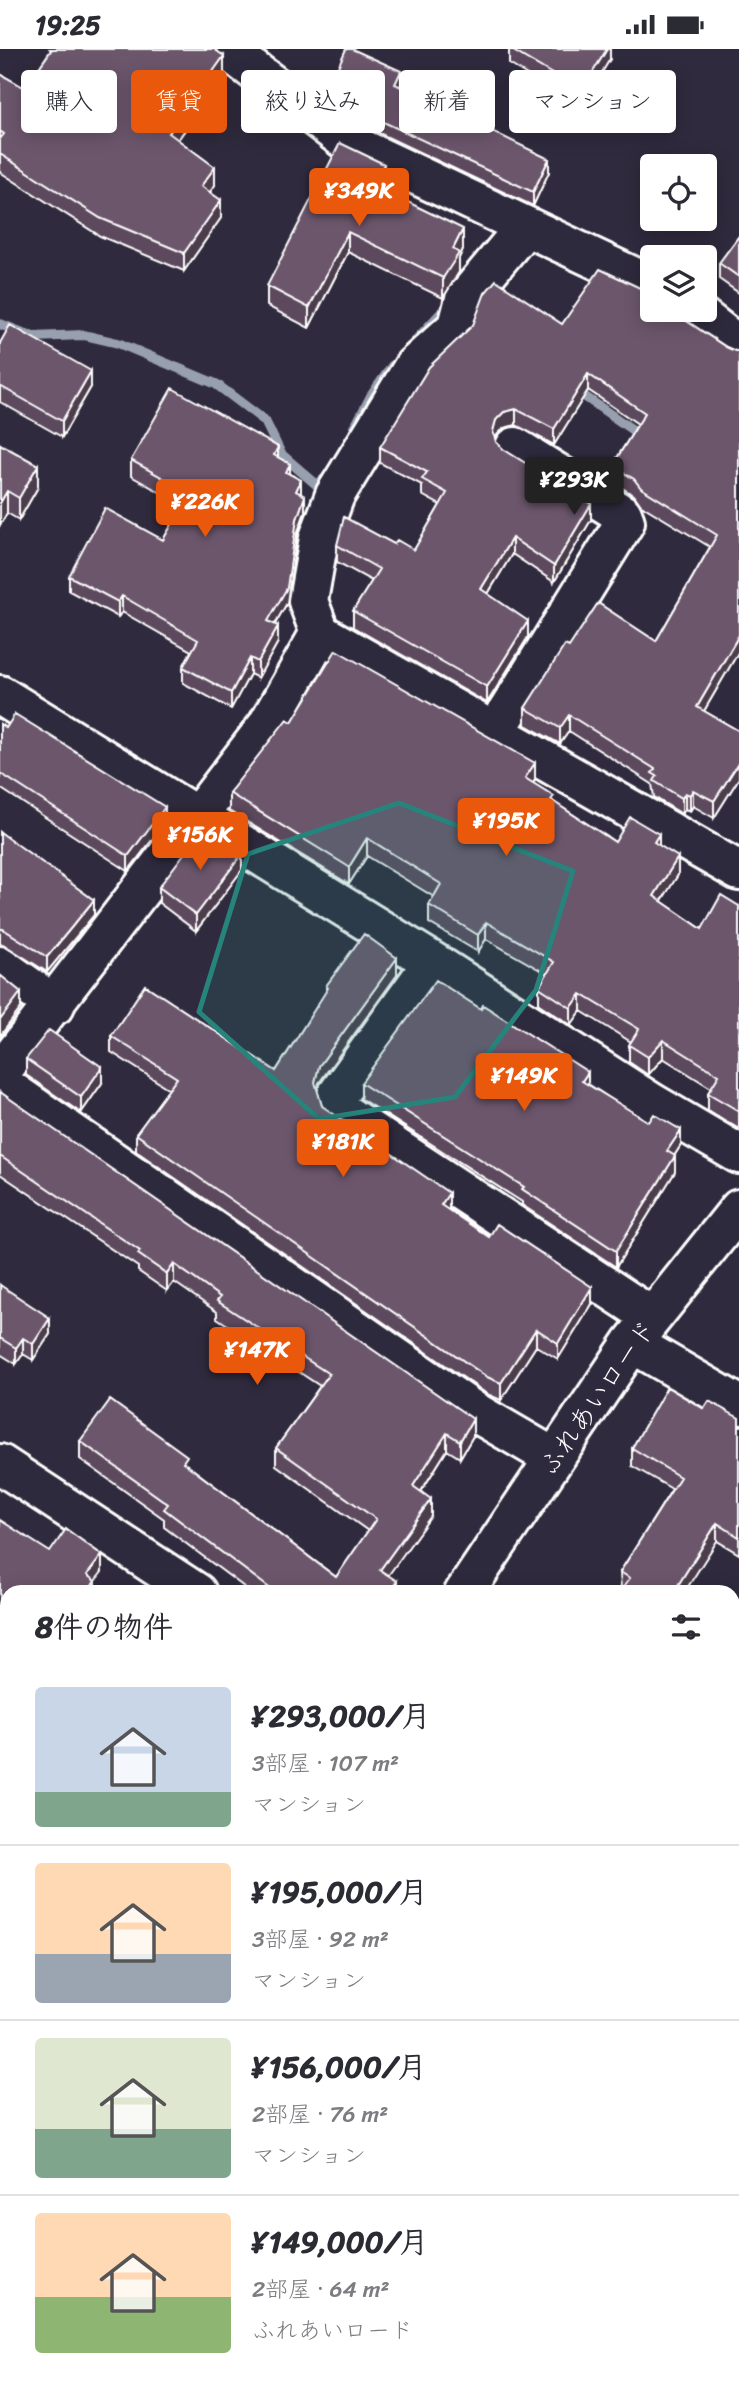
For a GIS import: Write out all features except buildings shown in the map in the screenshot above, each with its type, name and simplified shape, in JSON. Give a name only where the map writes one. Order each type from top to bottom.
[{"type":"street","points":[[226,49],[349,143],[640,280]]},
{"type":"street","points":[[525,227],[465,299],[458,326],[414,366],[335,495],[319,538],[308,601],[320,633],[739,871]]},
{"type":"street","points":[[708,322],[739,346]]},
{"type":"street","points":[[495,732],[625,522],[622,514],[515,447]]},
{"type":"street","points":[[0,1073],[55,1005],[267,726],[320,633]]},
{"type":"street","points":[[0,695],[433,963],[652,1103],[739,1154]]},
{"type":"street","points":[[433,963],[337,1095],[340,1111],[642,1330],[739,1405]]},
{"type":"street","points":[[0,966],[55,1005]]},
{"type":"street","points":[[0,1083],[475,1412],[554,1458]]},
{"type":"street","name":"ふれあいロード","points":[[469,1585],[642,1330],[739,1209]]},
{"type":"street","points":[[0,1464],[185,1585]]},
{"type":"highlighted area","points":[[399,803],[573,871],[536,990],[455,1097],[319,1119],[199,1012],[248,854]]},
{"type":"waterway","points":[[417,339],[444,310],[454,308]]},
{"type":"waterway","points":[[0,324],[33,337],[84,335],[118,343],[216,384],[265,421],[281,454],[317,485],[332,472]]},
{"type":"waterway","points":[[355,427],[371,396],[392,366]]},
{"type":"waterway","points":[[574,389],[644,438]]}]
